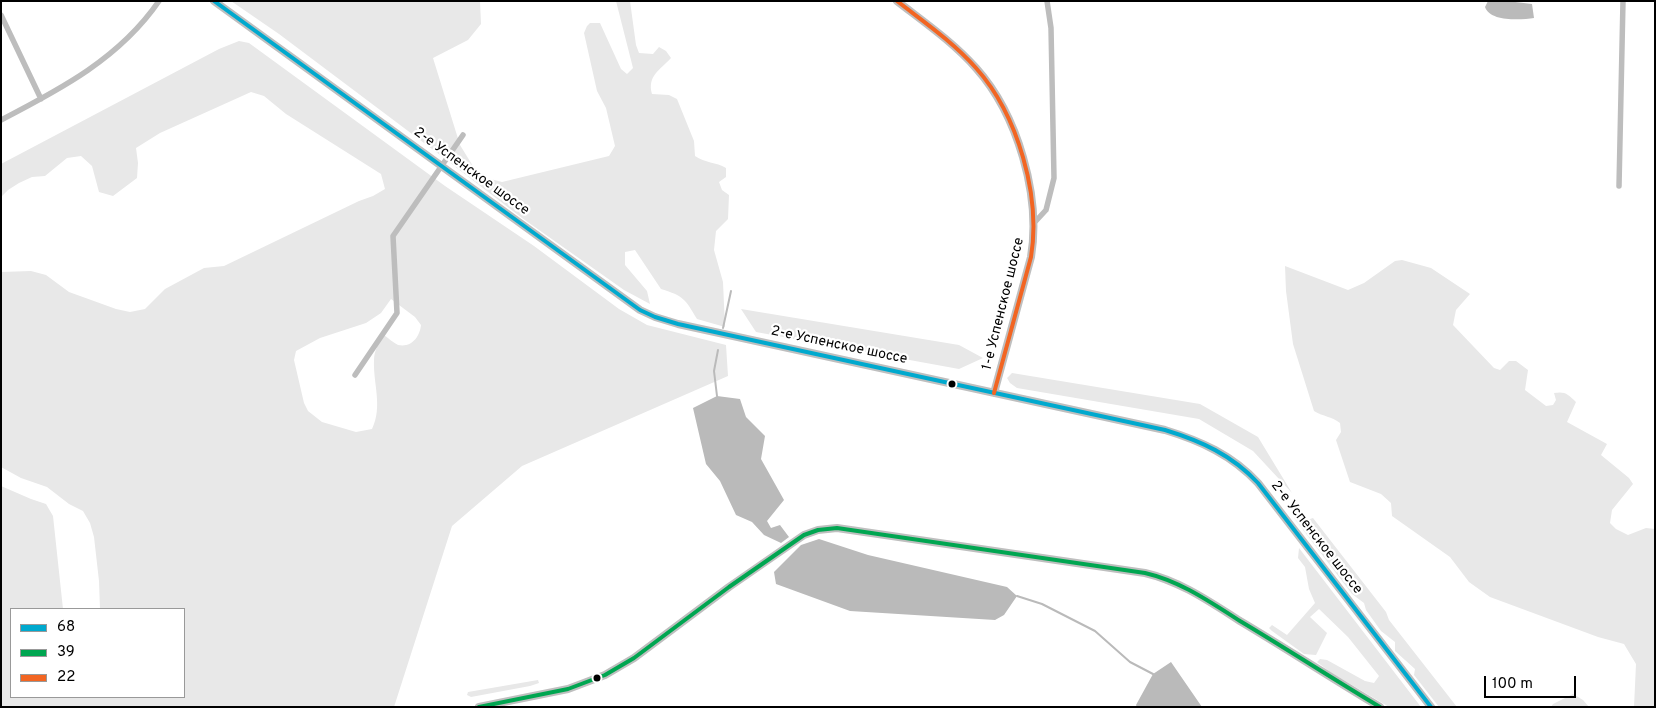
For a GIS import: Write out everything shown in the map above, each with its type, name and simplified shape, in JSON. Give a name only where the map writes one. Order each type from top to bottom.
[{"type":"main road","name":"2-е Успенское шоссе","points":[[214,1],[640,310],[656,318],[1165,430],[1201,442],[1226,456],[1253,478],[1281,512],[1431,707]]},
{"type":"main road","name":"1-е Успенское шоссе","points":[[897,1],[966,57],[984,78],[998,98],[1014,134],[1026,173],[1034,223],[1031,257],[994,393]]},
{"type":"main road","points":[[479,707],[568,689],[606,674],[634,658],[804,536],[823,529],[844,529],[1145,573],[1160,577],[1185,588],[1224,611],[1380,707]]},
{"type":"street","points":[[1,120],[41,99],[99,64],[139,27],[159,1]]},
{"type":"street","points":[[1034,223],[1046,210],[1054,178],[1051,28],[1047,1]]},
{"type":"street","points":[[1619,186],[1623,1]]},
{"type":"street","points":[[1,15],[41,99]]},
{"type":"street","points":[[355,375],[397,313],[393,236],[463,135]]},
{"type":"shaded area","points":[[231,1],[480,1],[481,24],[468,40],[433,58],[460,145],[479,176],[502,182],[609,156],[615,146],[606,108],[597,91],[584,33],[590,23],[600,23],[621,69],[627,74],[633,68],[616,1],[630,1],[636,45],[639,53],[653,54],[659,47],[666,51],[671,58],[653,78],[651,82],[652,94],[669,95],[677,99],[694,141],[695,156],[726,168],[726,177],[719,182],[722,190],[729,195],[728,219],[716,231],[714,250],[723,282],[725,327],[697,319],[683,299],[661,289],[635,250],[625,252],[625,265],[647,291],[650,304],[624,290],[522,218],[279,34]]},
{"type":"shaded area","points":[[1488,1],[1532,4],[1534,18],[1499,18],[1488,12],[1485,7]]},
{"type":"shaded area","points":[[239,41],[249,43],[445,186],[534,246],[619,309],[647,325],[726,345],[728,376],[522,466],[452,526],[394,707],[1,707],[1,486],[46,504],[53,516],[63,608],[10,608],[10,698],[185,698],[185,608],[100,608],[94,537],[90,523],[83,511],[69,504],[47,487],[21,478],[1,467],[1,272],[31,271],[46,275],[69,292],[116,309],[130,312],[145,309],[165,289],[204,268],[224,266],[385,189],[381,174],[286,114],[264,96],[251,92],[160,133],[136,148],[137,178],[113,196],[99,192],[92,166],[81,156],[67,158],[45,176],[32,177],[19,183],[1,197],[1,164],[219,49]],"holes":[[[391,299],[415,317],[421,325],[417,337],[411,343],[398,345],[384,335],[376,350],[374,369],[377,412],[372,429],[356,432],[322,422],[308,411],[304,403],[294,360],[296,351],[320,338],[366,323],[381,313]]]},
{"type":"shaded area","points":[[1402,260],[1431,268],[1470,294],[1456,310],[1453,325],[1494,368],[1500,370],[1509,361],[1516,361],[1528,370],[1525,390],[1546,406],[1553,405],[1556,400],[1554,393],[1561,392],[1571,397],[1576,402],[1567,422],[1607,444],[1601,455],[1629,478],[1633,484],[1612,510],[1610,523],[1616,529],[1628,535],[1646,528],[1655,529],[1655,707],[1634,707],[1636,664],[1624,644],[1598,637],[1490,597],[1469,582],[1450,557],[1392,516],[1391,503],[1381,494],[1350,482],[1336,440],[1341,432],[1340,423],[1314,411],[1293,344],[1286,291],[1285,266],[1348,290],[1364,283],[1395,261]]},
{"type":"shaded area","points":[[741,309],[959,345],[983,358],[959,369],[756,332]]},
{"type":"shaded area","points":[[1012,373],[1200,404],[1258,437],[1292,493],[1253,451],[1199,419],[1017,388],[1007,378]]},
{"type":"shaded area","points":[[717,396],[740,399],[746,417],[765,436],[761,459],[784,500],[767,521],[771,528],[780,525],[789,537],[781,543],[764,535],[752,522],[736,515],[720,481],[706,464],[693,408]]},
{"type":"shaded area","points":[[1294,516],[1307,520],[1313,518],[1457,707],[1439,707],[1414,675],[1415,669],[1395,651],[1395,642],[1381,631],[1366,610],[1364,603],[1352,594]]},
{"type":"shaded area","points":[[819,539],[868,555],[1007,587],[1017,596],[1004,615],[995,620],[850,611],[776,584],[774,572],[801,545]]},
{"type":"shaded area","points":[[1299,548],[1421,707],[1389,707],[1330,672],[1317,662],[1320,659],[1327,660],[1365,681],[1374,683],[1379,676],[1348,637],[1319,609],[1310,617],[1327,633],[1316,655],[1304,654],[1269,628],[1272,625],[1287,635],[1315,603],[1309,589],[1305,567],[1298,558]]},
{"type":"shaded area","points":[[1171,662],[1202,707],[1137,707],[1136,705],[1153,674]]},
{"type":"shaded area","points":[[538,680],[539,683],[530,686],[471,697],[467,695],[468,692]]},
{"type":"shaded area","points":[[1573,694],[1583,700],[1589,707],[1551,707],[1553,704]]},
{"type":"waterway","points":[[723,328],[731,291]]},
{"type":"waterway","points":[[717,396],[714,371],[718,350]]},
{"type":"waterway","points":[[1017,596],[1042,604],[1095,631],[1130,662],[1153,674]]},
{"type":"transit line","name":"68","points":[[214,1],[640,310],[655,317],[678,324],[1165,430],[1215,450],[1238,464],[1258,483],[1431,707]]},
{"type":"transit line","name":"22","points":[[897,1],[948,41],[976,68],[991,87],[1004,109],[1023,157],[1033,208],[1031,257],[994,393]]},
{"type":"transit line","name":"39","points":[[479,707],[568,689],[605,675],[634,658],[729,587],[804,535],[818,530],[837,528],[1145,573],[1158,577],[1183,587],[1206,600],[1380,707]]}]
